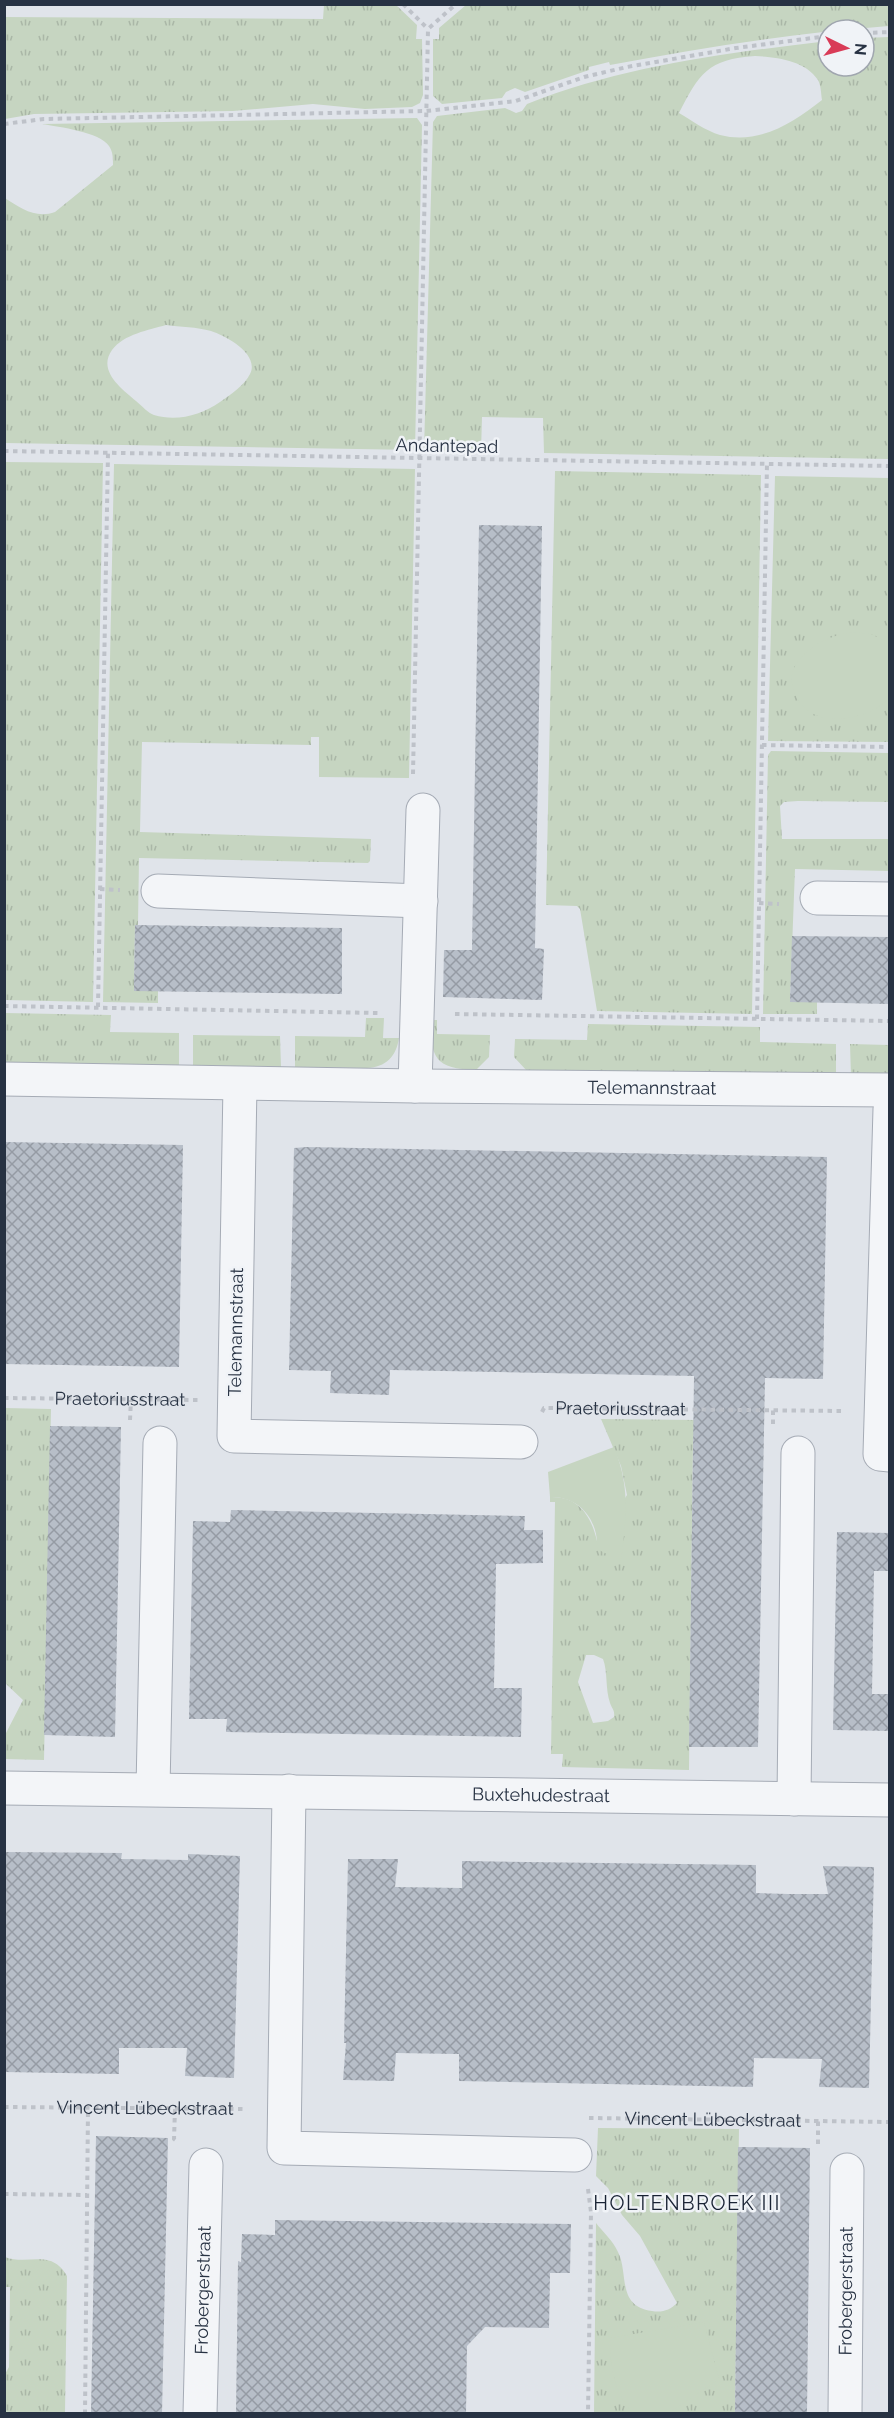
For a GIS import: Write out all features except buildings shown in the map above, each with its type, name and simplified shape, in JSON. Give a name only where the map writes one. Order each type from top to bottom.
[{"type":"street","points":[[415,1086],[423,810]]},
{"type":"street","points":[[158,891],[421,901]]},
{"type":"street","points":[[817,898],[890,899]]},
{"type":"street","name":"Telemannstraat","points":[[4,1079],[240,1084],[890,1090]]},
{"type":"street","name":"Telemannstraat","points":[[240,1084],[234,1436],[521,1442]]},
{"type":"street","points":[[885,1454],[881,1412],[890,1108]]},
{"type":"street","points":[[153,1789],[160,1443]]},
{"type":"street","points":[[794,1798],[798,1453]]},
{"type":"street","name":"Buxtehudestraat","points":[[4,1788],[890,1800]]},
{"type":"street","points":[[289,1791],[284,2148],[575,2155]]},
{"type":"street","name":"Frobergerstraat","points":[[200,2414],[206,2165]]},
{"type":"street","name":"Frobergerstraat","points":[[845,2414],[847,2170]]},
{"type":"path","points":[[403,4],[428,29],[413,795],[423,810]]},
{"type":"path","points":[[428,29],[456,4]]},
{"type":"path","points":[[4,124],[44,119],[426,111],[516,101],[584,78],[627,67],[736,48],[816,38]]},
{"type":"path","name":"Andantepad","points":[[4,452],[890,466]]},
{"type":"path","points":[[98,1008],[108,453]]},
{"type":"path","points":[[757,1019],[767,464]]},
{"type":"path","points":[[762,745],[890,747]]},
{"type":"path","name":"Praetoriusstraat","points":[[4,1398],[235,1400]]},
{"type":"path","name":"Praetoriusstraat","points":[[521,1442],[544,1408],[881,1412]]},
{"type":"path","name":"Vincent Lübeckstraat","points":[[4,2107],[284,2110]]},
{"type":"path","points":[[85,2414],[88,2108]]},
{"type":"path","name":"Vincent Lübeckstraat","points":[[588,2414],[591,2212],[586,2173],[575,2155],[576,2118],[890,2122]]},
{"type":"path","points":[[4,2194],[87,2195]]},
{"type":"green space","points":[[324,5],[396,5],[417,25],[416,39],[422,39],[423,95],[420,103],[412,107],[365,109],[313,104],[233,111],[34,114],[5,119],[5,17],[323,19]]},
{"type":"green space","points":[[466,5],[889,5],[889,26],[876,27],[876,18],[816,18],[816,33],[750,41],[610,65],[609,62],[589,67],[589,70],[525,92],[515,88],[506,92],[502,98],[442,104],[433,96],[433,39],[439,39],[439,28]]},
{"type":"green space","points":[[889,37],[889,459],[544,453],[543,418],[482,417],[481,452],[424,451],[433,122],[437,116],[505,108],[516,113],[522,111],[527,104],[600,80],[675,63],[816,43],[816,78],[806,68],[781,59],[755,56],[726,61],[707,71],[699,79],[679,113],[720,135],[748,137],[775,130],[799,117],[822,100],[816,78],[876,78],[876,38]]},
{"type":"green space","points":[[417,118],[422,125],[415,450],[5,443],[5,198],[22,209],[35,213],[55,212],[113,165],[111,151],[104,141],[78,131],[42,124]],"holes":[[[166,325],[211,331],[233,342],[246,353],[250,360],[252,367],[248,378],[237,390],[213,407],[197,414],[171,418],[150,413],[113,379],[107,365],[108,358],[112,350],[130,336]]]},
{"type":"green space","points":[[5,462],[103,463],[93,1002],[5,1000]]},
{"type":"green space","points":[[114,464],[415,469],[409,778],[319,777],[319,737],[311,737],[311,745],[142,742],[140,832],[371,839],[370,861],[368,863],[139,858],[134,990],[158,991],[158,1003],[103,1002]]},
{"type":"green space","points":[[555,471],[761,475],[752,1014],[597,1011],[580,909],[577,906],[546,905]]},
{"type":"green space","points":[[775,476],[889,478],[889,742],[768,741]]},
{"type":"green space","points":[[853,632],[871,634],[889,643],[889,699],[880,706],[858,716],[833,719],[810,712],[801,704],[793,690],[792,677],[796,665],[814,646],[827,639]]},
{"type":"green space","points":[[771,751],[889,753],[889,802],[798,801],[784,802],[780,806],[782,839],[889,839],[889,871],[795,869],[790,1001],[817,1002],[817,1014],[763,1014],[768,755]]},
{"type":"green space","points":[[5,1013],[111,1015],[110,1032],[179,1033],[179,1065],[5,1062]]},
{"type":"green space","points":[[366,1018],[384,1018],[383,1038],[399,1038],[393,1056],[385,1063],[367,1068],[295,1067],[295,1036],[365,1037]]},
{"type":"green space","points":[[430,1020],[437,1020],[437,1034],[490,1035],[489,1057],[476,1070],[444,1064],[434,1052]]},
{"type":"green space","points":[[588,1024],[760,1027],[760,1042],[836,1044],[836,1076],[527,1071],[514,1057],[515,1039],[587,1040]]},
{"type":"green space","points":[[193,1035],[280,1036],[281,1067],[193,1065]]},
{"type":"green space","points":[[850,1044],[889,1045],[889,1077],[851,1076]]},
{"type":"green space","points":[[5,1408],[51,1409],[44,1760],[5,1759],[5,1735],[23,1700],[5,1683]]},
{"type":"green space","points":[[601,1419],[697,1420],[693,1439],[689,1770],[562,1767],[563,1754],[551,1754],[555,1502],[550,1502],[550,1497],[568,1500],[582,1509],[591,1523],[597,1541],[627,1495],[621,1466]],"holes":[[[586,1655],[594,1655],[603,1659],[608,1698],[614,1711],[614,1717],[608,1721],[593,1723],[578,1682]]]},
{"type":"green space","points":[[614,1447],[623,1477],[626,1504],[621,1561],[597,1549],[595,1528],[578,1505],[550,1497],[548,1472]]},
{"type":"green space","points":[[598,2128],[739,2129],[735,2413],[594,2414],[596,2223],[618,2252],[628,2296],[633,2303],[641,2308],[659,2312],[677,2303],[640,2236],[622,2215],[608,2188],[596,2176]]},
{"type":"green space","points":[[5,2257],[54,2262],[67,2276],[65,2413],[5,2413],[5,2374],[9,2367],[10,2287],[5,2287]]},
{"type":"green space","points":[[704,2322],[719,2379],[669,2413],[632,2413],[621,2396],[614,2378],[610,2338]]},
{"type":"district","name":"HOLTENBROEK III","points":[[687,2203]]}]
